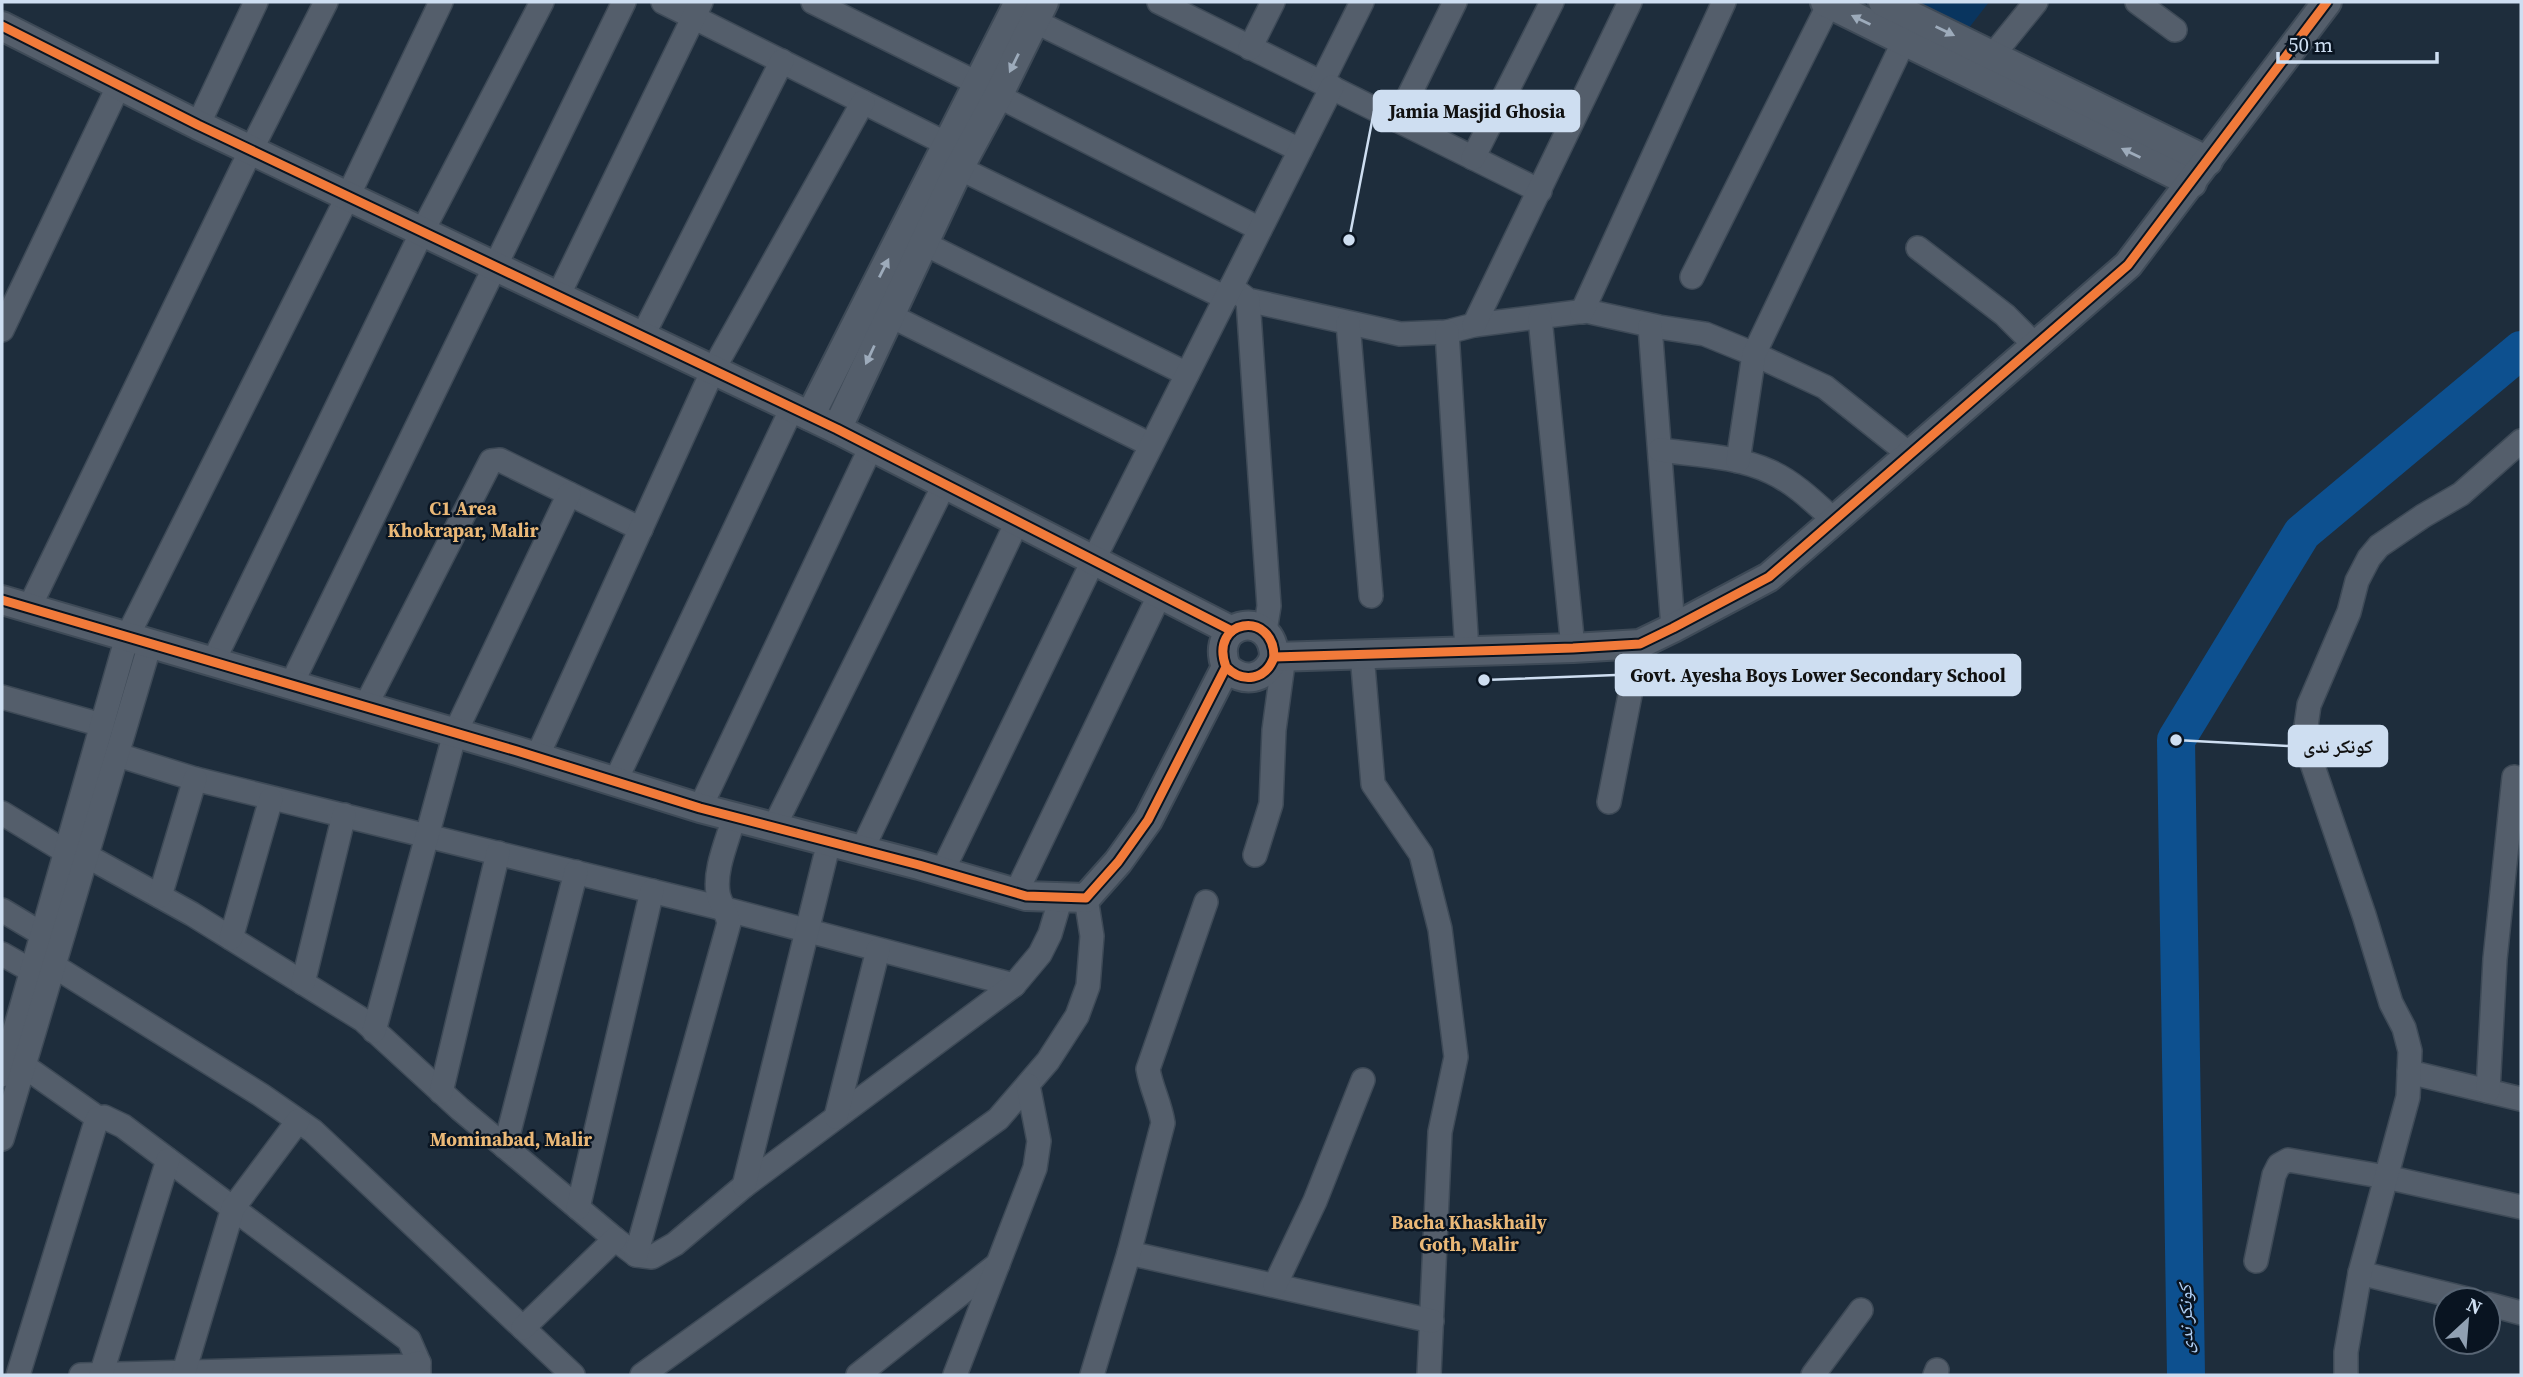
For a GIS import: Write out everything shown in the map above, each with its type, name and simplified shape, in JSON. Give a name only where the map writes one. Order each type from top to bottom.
[{"type":"street","points":[[198,125],[256,2]]},
{"type":"street","points":[[29,608],[251,150],[326,2]]},
{"type":"street","points":[[2,1139],[8,1065],[43,969],[76,854],[102,725],[139,640],[441,2]]},
{"type":"street","points":[[213,662],[422,232],[542,2]]},
{"type":"street","points":[[291,685],[624,2]]},
{"type":"street","points":[[663,2],[697,9],[782,61],[863,102],[957,155],[1235,295],[1400,334],[1447,332],[1474,325],[1582,312],[1705,334],[1825,387],[1909,454]]},
{"type":"street","points":[[813,2],[1260,229]]},
{"type":"street","points":[[1250,48],[1273,2]]},
{"type":"street","points":[[942,872],[1187,374],[1235,295],[1260,229],[1300,150],[1362,2]]},
{"type":"street","points":[[1398,120],[1455,2]]},
{"type":"street","points":[[1473,158],[1552,2]]},
{"type":"street","points":[[1474,325],[1630,2]]},
{"type":"street","points":[[1582,312],[1724,2]]},
{"type":"street","points":[[1883,2],[1993,55],[2200,172]]},
{"type":"street","points":[[1993,55],[2036,2]]},
{"type":"street","points":[[2137,2],[2175,30]]},
{"type":"street","points":[[1274,648],[1266,672],[1250,678],[1241,678],[1226,667],[1222,656],[1222,646],[1232,631],[1247,625],[1274,648],[1362,654],[1640,644],[1769,577],[2128,265],[2327,2]]},
{"type":"street","points":[[1692,277],[1827,3],[1905,41],[2200,172]]},
{"type":"street","points":[[1171,4],[1250,48],[1540,191]]},
{"type":"street","points":[[836,429],[923,243],[957,155],[1023,7],[1300,150]]},
{"type":"street","points":[[558,296],[697,9]]},
{"type":"street","points":[[2,26],[198,125],[836,429],[1232,631]]},
{"type":"street","points":[[1738,461],[1754,354],[1905,41]]},
{"type":"street","points":[[642,337],[782,61]]},
{"type":"street","points":[[2,330],[8,299],[120,85]]},
{"type":"street","points":[[537,757],[713,370],[863,102]]},
{"type":"street","points":[[615,782],[801,412],[957,155]]},
{"type":"street","points":[[923,243],[1187,374]]},
{"type":"street","points":[[1918,248],[2005,314],[2036,346]]},
{"type":"street","points":[[1235,295],[1274,648],[1274,730],[1270,804],[1255,855]]},
{"type":"street","points":[[889,314],[1151,445]]},
{"type":"street","points":[[1540,318],[1573,648]]},
{"type":"street","points":[[1348,323],[1371,596]]},
{"type":"street","points":[[1650,326],[1673,628]]},
{"type":"street","points":[[1447,332],[1467,651]]},
{"type":"street","points":[[2346,1375],[2346,1353],[2360,1273],[2408,1097],[2410,1051],[2404,1028],[2391,1003],[2304,740],[2309,705],[2349,612],[2357,581],[2369,558],[2379,546],[2461,494],[2521,441]]},
{"type":"street","points":[[700,808],[872,447]]},
{"type":"street","points":[[1660,450],[1738,461],[1771,472],[1802,491],[1835,521]]},
{"type":"street","points":[[365,707],[491,461],[500,460],[640,529]]},
{"type":"street","points":[[774,827],[944,485]]},
{"type":"street","points":[[374,1031],[456,733],[569,494]]},
{"type":"street","points":[[862,850],[1017,522]]},
{"type":"street","points":[[1016,893],[1160,594]]},
{"type":"street","points":[[2,600],[537,757],[700,808],[1026,896],[1074,898]]},
{"type":"street","points":[[43,969],[42,934],[118,755],[139,640]]},
{"type":"street","points":[[1609,802],[1640,644]]},
{"type":"street","points":[[1362,654],[1373,784],[1421,854],[1440,929],[1456,1056],[1440,1132],[1429,1375]]},
{"type":"street","points":[[2,813],[160,896],[363,1020],[441,1092],[615,1239],[636,1255],[652,1257],[675,1244],[744,1186],[1014,985],[1040,954],[1074,898],[1118,862],[1148,820],[1226,667]]},
{"type":"street","points":[[2,697],[102,725]]},
{"type":"street","points":[[118,755],[271,799],[726,909],[1014,985]]},
{"type":"street","points":[[2488,1091],[2495,959],[2514,777]]},
{"type":"street","points":[[160,896],[195,779]]},
{"type":"street","points":[[231,938],[271,799]]},
{"type":"street","points":[[303,983],[344,815]]},
{"type":"street","points":[[636,1255],[729,923],[726,909],[718,895],[718,878],[734,817]]},
{"type":"street","points":[[744,1186],[829,842]]},
{"type":"street","points":[[441,1092],[498,853]]},
{"type":"street","points":[[505,1147],[576,872]]},
{"type":"street","points":[[578,1208],[653,891]]},
{"type":"street","points":[[642,1375],[998,1119],[1048,1061],[1077,1016],[1088,986],[1093,936],[1074,898]]},
{"type":"street","points":[[1092,1375],[1129,1253],[1163,1123],[1148,1069],[1206,902]]},
{"type":"street","points":[[2,910],[42,934]]},
{"type":"street","points":[[836,1117],[878,950]]},
{"type":"street","points":[[2,954],[43,969],[261,1095],[298,1121],[323,1140],[573,1375]]},
{"type":"street","points":[[8,1065],[98,1118],[104,1116],[111,1119],[233,1208],[409,1340],[419,1369]]},
{"type":"street","points":[[2409,1072],[2521,1099]]},
{"type":"street","points":[[1275,1285],[1315,1201],[1363,1080]]},
{"type":"street","points":[[956,1375],[1035,1168],[1039,1150],[1028,1085]]},
{"type":"street","points":[[18,1375],[98,1118]]},
{"type":"street","points":[[183,1374],[233,1208],[298,1121]]},
{"type":"street","points":[[101,1375],[168,1160]]},
{"type":"street","points":[[2256,1261],[2274,1175],[2279,1165],[2288,1160],[2386,1177],[2521,1207]]},
{"type":"street","points":[[523,1328],[615,1239]]},
{"type":"street","points":[[1129,1253],[1432,1321]]},
{"type":"street","points":[[859,1375],[1000,1262]]},
{"type":"street","points":[[2360,1273],[2432,1291]]},
{"type":"street","points":[[2502,1307],[2521,1312]]},
{"type":"street","points":[[1813,1375],[1861,1310]]},
{"type":"street","points":[[81,1375],[406,1366],[419,1369]]},
{"type":"shaded area","points":[[1901,2],[1989,2],[1965,33]]},
{"type":"waterway","name":"کونکر ندی","points":[[2186,1375],[2176,740],[2302,533],[2521,350]]},
{"type":"cycle path","points":[[1274,657],[1640,644],[1769,577],[2128,265],[2327,2]]},
{"type":"cycle path","points":[[2,26],[198,125],[837,429],[1232,631]]},
{"type":"cycle path","points":[[2,600],[517,751],[700,808],[1026,896],[1086,898],[1118,862],[1148,820],[1226,667],[1223,651],[1226,638],[1233,630],[1243,626],[1254,626],[1264,632],[1271,642],[1274,657],[1266,671],[1247,677],[1240,676],[1226,667]]},
{"type":"place","name":"Jamia Masjid Ghosia","points":[[1349,240]]},
{"type":"place","name":"Govt. Ayesha Boys Lower Secondary School","points":[[1484,680]]},
{"type":"place","name":"کونکر ندی","points":[[2176,740]]},
{"type":"district","name":"C1 Area Khokrapar, Malir","points":[[463,519]]},
{"type":"district","name":"Mominabad, Malir","points":[[511,1139]]},
{"type":"district","name":"Bacha Khaskhaily Goth, Malir","points":[[1469,1233]]}]
